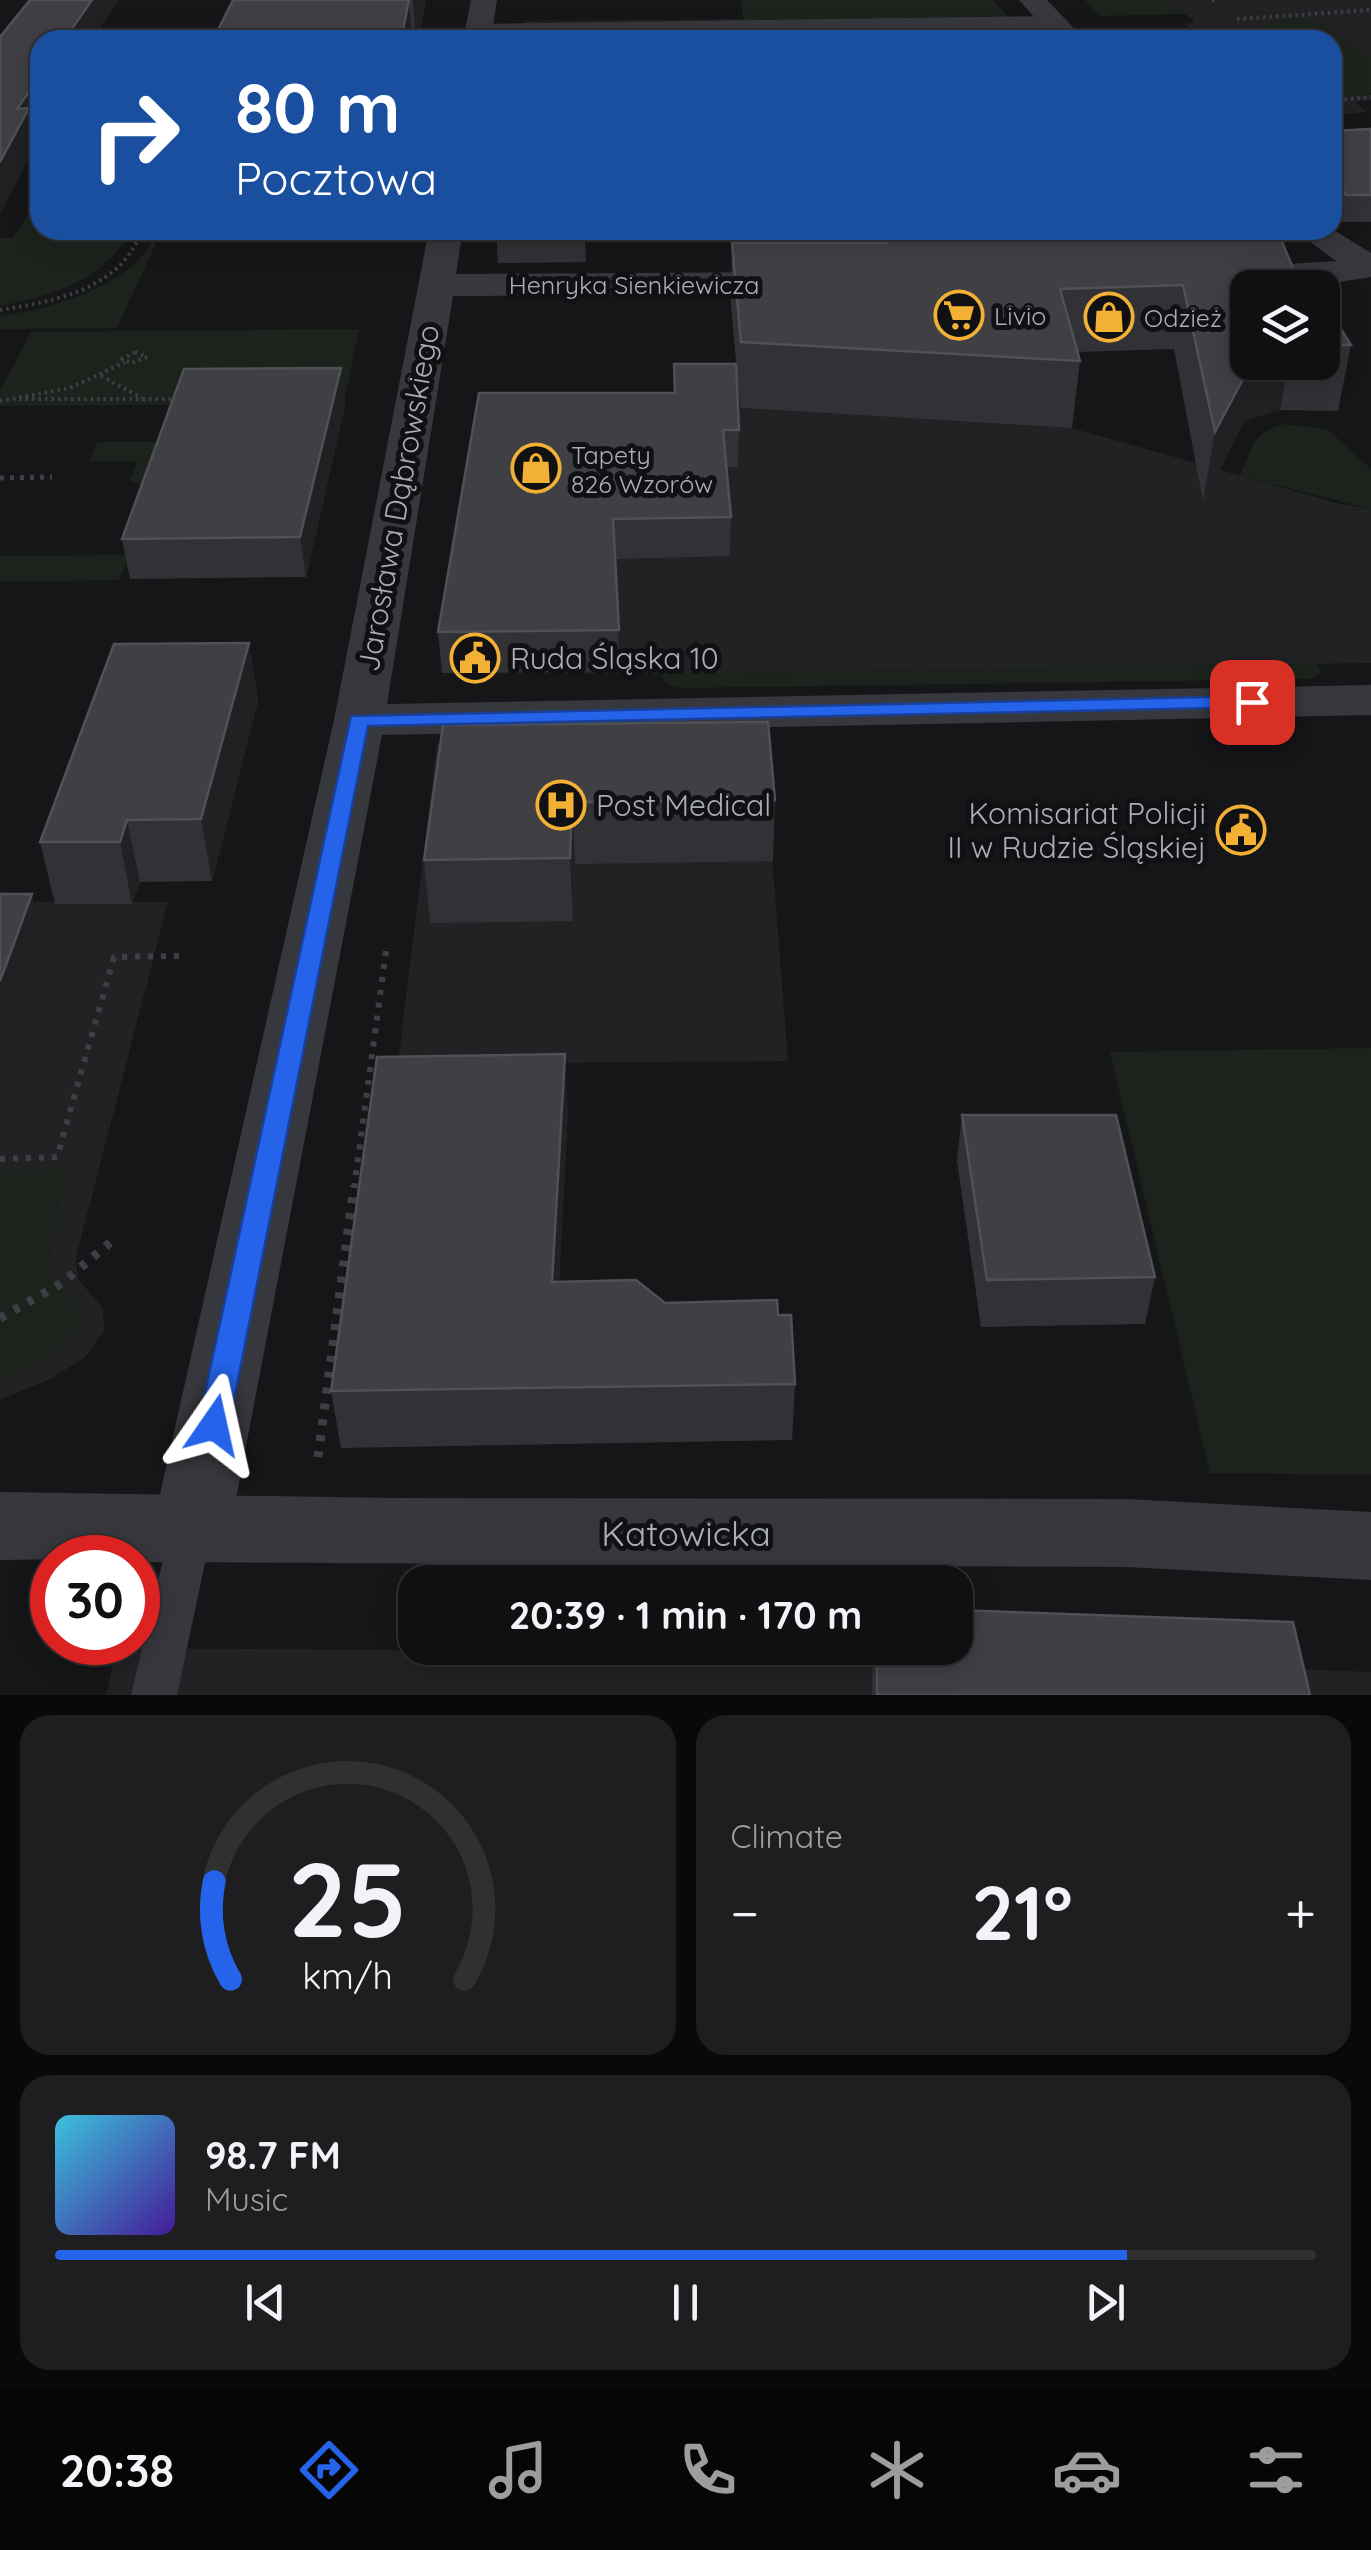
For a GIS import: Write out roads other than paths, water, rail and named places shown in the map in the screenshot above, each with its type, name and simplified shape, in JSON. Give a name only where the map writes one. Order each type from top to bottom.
[{"type":"street","points":[[479,30],[484,0]]},
{"type":"street","points":[[1032,0],[1061,30]]},
{"type":"street","name":"Jarosława Dąbrowskiego","points":[[191,1530],[358,720],[444,240]]},
{"type":"street","points":[[1327,240],[1370,266]]},
{"type":"street","points":[[1197,279],[1308,276],[1370,266]]},
{"type":"street","name":"Henryka Sienkiewicza","points":[[436,285],[847,282]]},
{"type":"street","points":[[358,720],[1371,700]]},
{"type":"street","name":"Katowicka","points":[[0,1526],[1126,1533],[1371,1546]]},
{"type":"lane","points":[[154,1695],[191,1530]]},
{"type":"place","name":"Livio","points":[[959,315]]},
{"type":"place","name":"Odzież","points":[[1109,317]]},
{"type":"place","name":"Tapety 826 Wzorów","points":[[536,468]]},
{"type":"place","name":"Ruda Śląska 10","points":[[475,658]]},
{"type":"place","name":"Post Medical","points":[[561,805]]},
{"type":"place","name":"Komisariat Policji II w Rudzie Śląskiej","points":[[1241,830]]}]
